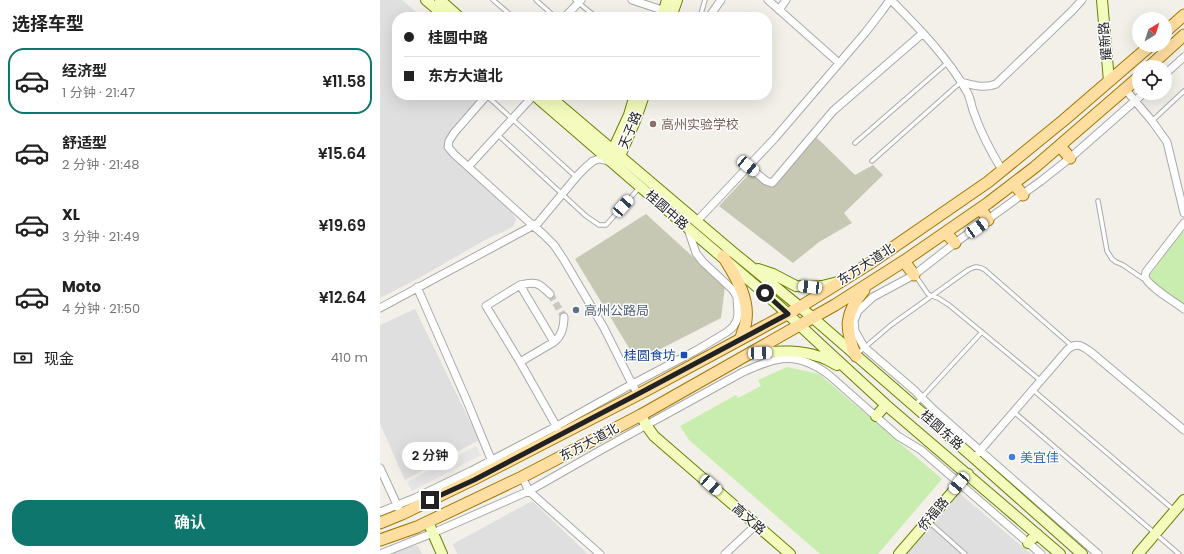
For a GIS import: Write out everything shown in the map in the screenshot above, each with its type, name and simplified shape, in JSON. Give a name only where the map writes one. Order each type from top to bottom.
[{"type":"main road","points":[[426,0],[440,12]]},
{"type":"main road","points":[[440,0],[453,12]]},
{"type":"main road","points":[[667,12],[668,0]]},
{"type":"main road","points":[[668,12],[677,0]]},
{"type":"main road","name":"耀新路","points":[[1102,0],[1109,81]]},
{"type":"main road","points":[[1172,26],[1184,15]]},
{"type":"main road","points":[[1158,60],[1184,35]]},
{"type":"main road","name":"东方大道北","points":[[380,523],[400,510],[559,430],[638,394],[800,307],[872,262],[978,188],[1064,120],[1143,52]]},
{"type":"main road","name":"东方大道北","points":[[380,540],[428,522],[644,420],[722,370],[813,318],[904,261],[985,206],[1060,146],[1132,83]]},
{"type":"main road","name":"桂圆中路","points":[[540,100],[688,228],[723,256],[800,325]]},
{"type":"main road","name":"桂圆中路","points":[[554,100],[800,307]]},
{"type":"main road","name":"天子路","points":[[610,161],[616,159],[616,153],[634,100]]},
{"type":"main road","name":"天子路","points":[[616,153],[635,121],[642,100]]},
{"type":"main road","points":[[1060,146],[1070,158]]},
{"type":"main road","points":[[1014,184],[1023,195]]},
{"type":"main road","points":[[978,188],[985,206],[988,220]]},
{"type":"main road","points":[[946,233],[955,243]]},
{"type":"main road","points":[[723,256],[744,293],[746,321],[740,338]]},
{"type":"main road","points":[[904,261],[914,275]]},
{"type":"main road","points":[[751,267],[773,274],[796,286],[822,286],[842,281]]},
{"type":"main road","points":[[856,356],[847,329],[848,318],[858,297],[867,285]]},
{"type":"main road","name":"桂圆东路","points":[[800,307],[914,406],[977,454],[1049,519],[1082,554]]},
{"type":"main road","name":"桂圆东路","points":[[800,325],[886,404],[1060,554]]},
{"type":"main road","points":[[752,353],[782,351],[802,352],[818,356],[850,372]]},
{"type":"main road","points":[[714,353],[722,370]]},
{"type":"main road","points":[[876,416],[886,404]]},
{"type":"main road","name":"高文路","points":[[644,420],[654,436],[790,554]]},
{"type":"main road","name":"侨福路","points":[[899,554],[968,474]]},
{"type":"main road","points":[[1138,554],[1180,506]]},
{"type":"main road","points":[[428,522],[442,554]]},
{"type":"main road","points":[[1028,543],[1037,534]]},
{"type":"street","points":[[713,12],[721,0]]},
{"type":"street","points":[[768,0],[839,63]]},
{"type":"street","points":[[779,10],[786,0]]},
{"type":"street","points":[[697,221],[775,138],[891,0],[923,33],[962,82],[984,137],[1002,170]]},
{"type":"street","points":[[962,82],[971,85],[989,87],[996,84],[1082,0]]},
{"type":"street","points":[[569,12],[578,1]]},
{"type":"street","points":[[636,1],[662,12]]},
{"type":"street","points":[[748,166],[766,181],[772,183],[833,111],[923,33]]},
{"type":"street","points":[[1172,68],[1184,57]]},
{"type":"street","points":[[1125,89],[1161,133],[1168,148],[1184,214]]},
{"type":"street","points":[[483,100],[454,133],[448,144],[450,150],[554,245],[604,328],[638,394]]},
{"type":"street","points":[[468,167],[529,100]]},
{"type":"street","points":[[1135,101],[1070,158],[1023,195],[955,243],[914,275],[873,297],[858,311],[854,321],[855,331],[864,347],[922,398],[977,454],[1072,346],[1080,345],[1087,349],[1184,430]]},
{"type":"street","points":[[380,308],[541,220],[577,177],[593,162],[599,159],[610,161]]},
{"type":"street","points":[[1184,223],[1146,272],[1145,278],[1152,286],[1184,309]]},
{"type":"street","points":[[550,294],[541,285],[528,283],[520,285],[486,306],[559,430],[632,384],[697,350],[733,327],[737,320],[738,314],[737,297],[733,290],[703,262],[696,253],[688,228]]},
{"type":"street","points":[[520,285],[554,342]]},
{"type":"street","points":[[417,287],[468,401],[493,464]]},
{"type":"street","points":[[520,362],[559,338],[562,331],[564,318]]},
{"type":"street","points":[[380,554],[433,533],[529,491],[644,420],[743,372],[777,359],[788,358],[802,360],[819,368],[898,436],[921,450],[1041,554]]},
{"type":"street","points":[[380,468],[400,510],[380,512]]},
{"type":"street","points":[[522,478],[529,491],[600,554]]},
{"type":"street","points":[[1049,519],[1098,554]]},
{"type":"street","points":[[725,554],[756,525]]},
{"type":"lane","points":[[493,0],[507,12]]},
{"type":"lane","points":[[536,0],[549,12]]},
{"type":"lane","points":[[701,12],[705,0]]},
{"type":"lane","points":[[578,1],[590,12]]},
{"type":"lane","points":[[855,143],[947,63]]},
{"type":"lane","points":[[872,161],[962,82]]},
{"type":"lane","points":[[1152,121],[1184,91]]},
{"type":"lane","points":[[492,100],[577,177]]},
{"type":"lane","points":[[498,135],[586,216],[594,222],[602,225],[606,225],[640,187]]},
{"type":"lane","points":[[1098,201],[1107,251],[1110,256],[1116,262],[1123,265],[1138,276],[1145,278]]},
{"type":"lane","points":[[856,356],[864,347],[891,325],[968,270],[979,267],[985,270],[1072,346]]},
{"type":"lane","points":[[914,275],[923,288],[932,296],[949,305],[1041,381]]},
{"type":"lane","points":[[914,406],[982,332]]},
{"type":"lane","points":[[1033,390],[1180,506]]},
{"type":"lane","points":[[1014,412],[1179,554]]},
{"type":"lane","points":[[927,521],[965,554]]},
{"type":"shaded area","points":[[380,0],[402,0],[416,12],[392,12],[392,100],[480,100],[449,133],[444,150],[508,206],[516,219],[513,227],[485,240],[419,278],[380,298]]},
{"type":"shaded area","points":[[815,136],[855,175],[873,165],[883,175],[844,213],[852,223],[819,242],[793,263],[719,206],[751,172],[771,187]]},
{"type":"shaded area","points":[[646,214],[725,286],[721,318],[637,361],[575,259]]},
{"type":"shaded area","points":[[415,309],[479,440],[405,480],[380,424],[380,325]]},
{"type":"shaded area","points":[[476,446],[481,455],[412,491],[407,482]]},
{"type":"shaded area","points":[[958,492],[1031,554],[905,554]]},
{"type":"shaded area","points":[[532,501],[588,554],[457,554],[453,544]]},
{"type":"shaded area","points":[[411,546],[418,546],[422,554],[388,554]]},
{"type":"green space","points":[[1182,232],[1184,232],[1184,304],[1152,281],[1150,275]]},
{"type":"green space","points":[[787,367],[819,374],[942,479],[878,554],[820,554],[689,440],[680,426],[736,395],[738,398],[761,386],[758,380]]},
{"type":"tunnel","points":[[550,294],[564,317]]},
{"type":"place","name":"高州实验学校","points":[[653,124]]},
{"type":"place","name":"高州公路局","points":[[576,310]]},
{"type":"place","name":"桂圆食坊","points":[[684,355]]},
{"type":"place","name":"美宜佳","points":[[1012,457]]},
{"type":"route","points":[[430,500],[474,480],[638,394],[740,338],[788,314],[765,293]]}]
